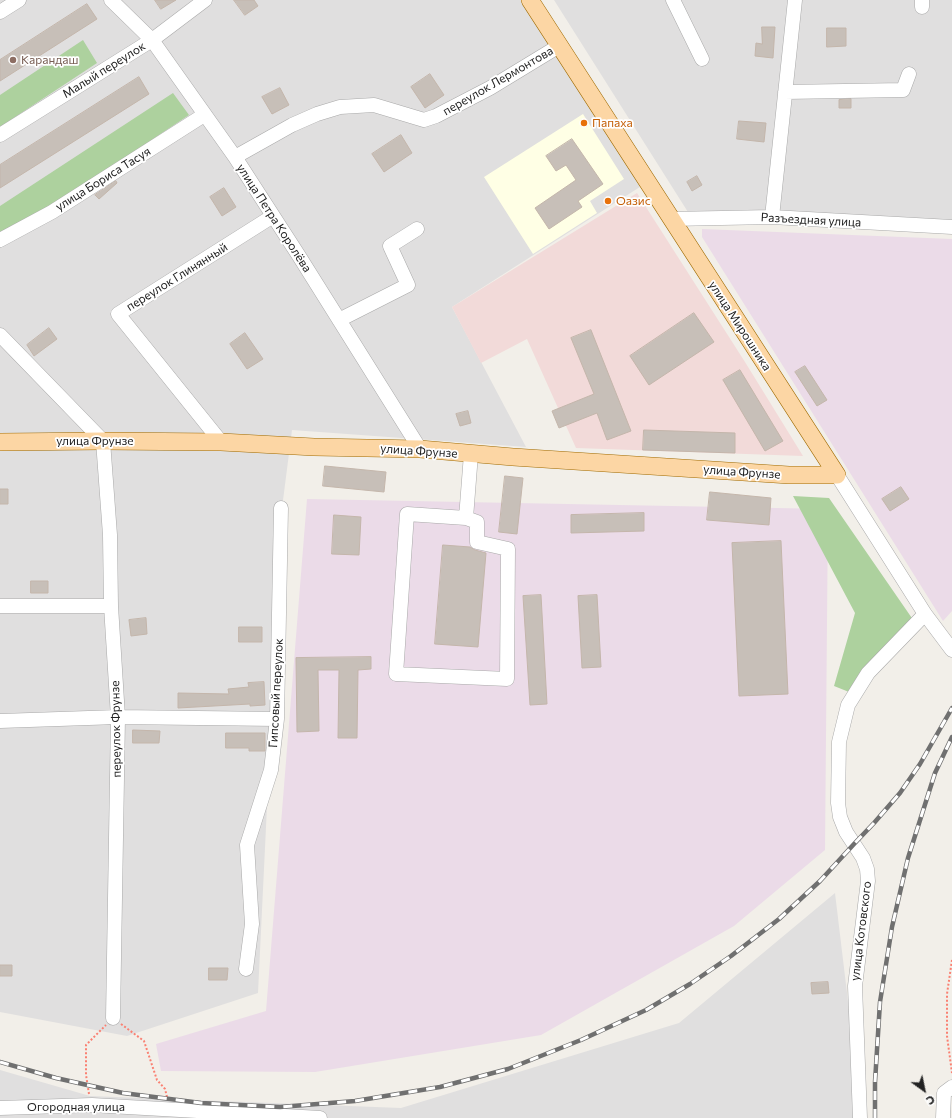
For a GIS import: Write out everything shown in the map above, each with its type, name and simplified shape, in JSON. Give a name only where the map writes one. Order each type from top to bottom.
[{"type":"main road","name":"улица Мирошника","points":[[530,0],[837,475]]},
{"type":"main road","name":"улица Фрунзе","points":[[0,442],[221,442],[314,447],[420,449],[471,454],[789,475],[837,475]]},
{"type":"street","points":[[0,12],[19,0]]},
{"type":"street","name":"улица Петра Королёва","points":[[112,0],[152,40],[235,157],[420,449]]},
{"type":"street","name":"Малый переулок","points":[[0,135],[152,40],[205,0]]},
{"type":"street","points":[[673,0],[702,59]]},
{"type":"street","points":[[772,217],[795,0]]},
{"type":"street","name":"переулок Лермонтова","points":[[235,157],[292,125],[317,114],[340,108],[374,105],[424,120],[436,116],[490,88],[559,46]]},
{"type":"street","points":[[785,92],[903,90],[909,74]]},
{"type":"street","name":"улица Бориса Тасуя","points":[[0,240],[52,212],[204,115]]},
{"type":"street","name":"переулок Глинянный","points":[[221,442],[118,314],[273,216]]},
{"type":"street","name":"Разъездная улица","points":[[671,218],[772,217],[952,227]]},
{"type":"street","points":[[339,320],[408,285],[390,246],[417,228]]},
{"type":"street","points":[[0,335],[103,441]]},
{"type":"street","name":"переулок Фрунзе","points":[[103,441],[110,535],[111,606],[118,716],[112,1018]]},
{"type":"street","points":[[466,518],[471,454]]},
{"type":"street","name":"улица Мирошника","points":[[837,475],[925,614],[952,650]]},
{"type":"street","name":"Гипсовый переулок","points":[[246,969],[252,924],[247,845],[271,770],[277,719],[281,508]]},
{"type":"street","points":[[407,514],[466,518],[477,522],[477,542],[508,549],[507,679],[396,674],[407,514]]},
{"type":"street","points":[[0,606],[111,606]]},
{"type":"street","name":"улица Котовского","points":[[860,1118],[855,986],[868,881],[867,869],[863,858],[846,832],[840,817],[838,803],[839,742],[848,705],[868,673],[925,614]]},
{"type":"street","points":[[0,721],[118,716],[277,719]]},
{"type":"street","points":[[943,1118],[944,1093],[952,1087]]},
{"type":"street","name":"Огородная улица","points":[[0,1108],[92,1111],[170,1110],[320,1118]]},
{"type":"path","points":[[952,960],[947,994],[946,1036],[952,1072]]},
{"type":"path","points":[[92,1111],[86,1075],[86,1045],[112,1018],[144,1041],[157,1080],[165,1089],[170,1110]]},
{"type":"shaded area","points":[[0,0],[522,0],[643,185],[452,307],[526,447],[292,430],[281,516],[258,993],[127,1036],[0,1012]]},
{"type":"shaded area","points":[[554,0],[952,0],[952,233],[693,220]]},
{"type":"shaded area","points":[[583,114],[624,179],[590,201],[597,213],[533,254],[484,177]]},
{"type":"shaded area","points":[[637,193],[803,456],[576,448],[527,339],[481,363],[452,307]]},
{"type":"shaded area","points":[[702,229],[952,239],[952,611],[943,621],[702,237]]},
{"type":"shaded area","points":[[307,499],[828,509],[825,850],[734,926],[541,1035],[315,1072],[161,1071],[156,1044],[266,1011]]},
{"type":"shaded area","points":[[835,893],[862,1118],[0,1118],[0,1070],[90,1096],[401,1108],[679,1023]]},
{"type":"green space","points":[[83,40],[97,63],[0,127],[0,95]]},
{"type":"green space","points":[[173,93],[189,115],[108,169],[2,235],[0,233],[0,206]]},
{"type":"green space","points":[[793,496],[829,498],[916,624],[854,694],[834,686],[855,613]]},
{"type":"building","points":[[155,0],[176,0],[161,9]]},
{"type":"building","points":[[234,0],[254,0],[258,6],[245,15]]},
{"type":"building","points":[[87,4],[97,19],[0,81],[0,60]]},
{"type":"building","points":[[762,27],[775,27],[773,58],[755,56],[756,43],[762,44]]},
{"type":"building","points":[[827,28],[846,28],[846,46],[827,47]]},
{"type":"building","points":[[430,74],[444,95],[425,108],[411,87]]},
{"type":"building","points":[[139,77],[149,94],[0,188],[0,165]]},
{"type":"building","points":[[280,88],[289,105],[272,114],[262,97]]},
{"type":"building","points":[[851,99],[851,108],[839,108],[839,100]]},
{"type":"building","points":[[739,121],[766,123],[764,142],[737,139]]},
{"type":"building","points":[[401,135],[412,153],[384,172],[372,154]]},
{"type":"building","points":[[572,139],[603,184],[578,201],[582,207],[549,229],[535,208],[576,180],[566,165],[556,171],[546,156]]},
{"type":"building","points":[[697,176],[702,185],[692,191],[687,182]]},
{"type":"building","points":[[116,181],[117,183],[99,199],[95,195]]},
{"type":"building","points":[[224,188],[236,207],[222,216],[210,197]]},
{"type":"building","points":[[694,313],[714,342],[649,385],[630,356]]},
{"type":"building","points":[[49,328],[57,339],[34,356],[27,345]]},
{"type":"building","points":[[591,330],[631,431],[607,440],[597,413],[559,428],[552,411],[594,394],[571,338]]},
{"type":"building","points":[[245,333],[263,359],[247,369],[230,344]]},
{"type":"building","points":[[805,366],[827,400],[817,406],[795,372]]},
{"type":"building","points":[[740,370],[783,441],[765,451],[723,380]]},
{"type":"building","points":[[468,411],[471,423],[460,426],[456,414]]},
{"type":"building","points":[[644,430],[735,433],[735,453],[643,450]]},
{"type":"building","points":[[325,466],[386,472],[384,492],[323,486]]},
{"type":"building","points":[[505,476],[523,478],[517,534],[499,532]]},
{"type":"building","points":[[901,487],[909,499],[890,511],[882,499]]},
{"type":"building","points":[[0,489],[8,489],[8,504],[0,504]]},
{"type":"building","points":[[710,492],[771,498],[769,525],[707,520]]},
{"type":"building","points":[[644,513],[644,531],[571,533],[571,515]]},
{"type":"building","points":[[334,515],[361,517],[359,555],[332,554]]},
{"type":"building","points":[[781,541],[788,694],[739,696],[732,543]]},
{"type":"building","points":[[443,545],[470,547],[486,553],[478,647],[435,644]]},
{"type":"building","points":[[31,581],[48,581],[48,593],[31,593]]},
{"type":"building","points":[[541,595],[547,704],[530,705],[523,596]]},
{"type":"building","points":[[597,595],[601,667],[582,668],[578,596]]},
{"type":"building","points":[[146,618],[147,634],[131,636],[129,620]]},
{"type":"building","points":[[239,627],[262,627],[262,642],[239,642]]},
{"type":"building","points":[[371,657],[371,669],[358,670],[357,738],[338,738],[339,670],[318,670],[319,731],[297,732],[296,658]]},
{"type":"building","points":[[264,682],[265,705],[250,706],[250,704],[178,708],[178,693],[229,694],[228,689],[249,687],[248,683]]},
{"type":"building","points":[[133,730],[160,731],[159,743],[133,743]]},
{"type":"building","points":[[226,733],[265,733],[265,751],[249,751],[249,748],[226,748]]},
{"type":"building","points":[[0,965],[12,965],[12,976],[0,976]]},
{"type":"building","points":[[209,968],[228,968],[227,980],[209,980]]},
{"type":"building","points":[[828,982],[829,993],[812,994],[811,983]]},
{"type":"railway","points":[[0,1062],[56,1078],[123,1093],[201,1103],[280,1107],[355,1101],[440,1087],[508,1069],[581,1040],[646,1010],[690,984],[731,956],[779,919],[820,881],[900,793],[920,764],[952,708]]},
{"type":"railway","points":[[875,1118],[875,1082],[880,1002],[892,927],[908,858],[935,773],[952,737]]},
{"type":"place","name":"Карандаш","points":[[13,60]]},
{"type":"place","name":"Папаха","points":[[584,123]]},
{"type":"place","name":"Оазис","points":[[608,201]]}]
